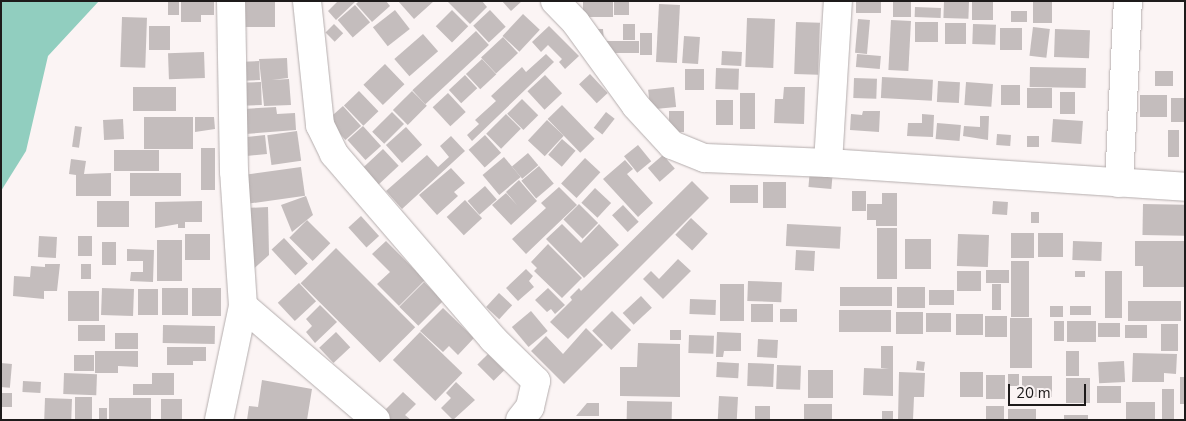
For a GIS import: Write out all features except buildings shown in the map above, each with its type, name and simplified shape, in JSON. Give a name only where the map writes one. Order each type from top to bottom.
[{"type":"street","points":[[219,420],[243,306],[234,172],[231,1]]},
{"type":"street","points":[[308,1],[315,95],[320,125],[334,154],[493,339],[536,381],[530,407],[520,420]]},
{"type":"street","points":[[555,1],[576,22],[636,106],[672,145],[705,158],[828,163],[1185,187]]},
{"type":"street","points":[[828,163],[838,1]]},
{"type":"street","points":[[1119,183],[1128,1]]},
{"type":"street","points":[[243,306],[376,420]]},
{"type":"shaded area","points":[[1,1],[99,1],[48,56],[26,151],[1,191]]}]
